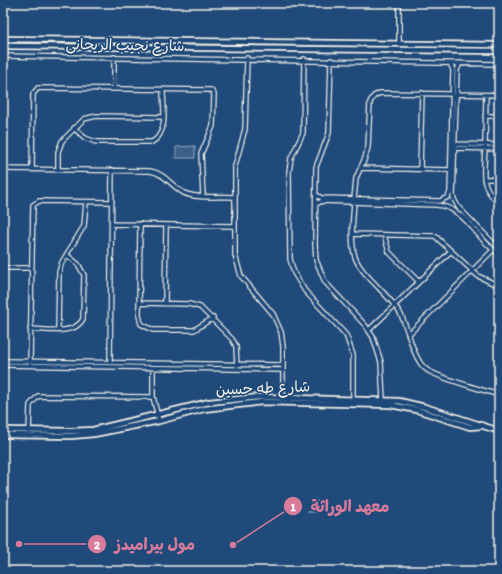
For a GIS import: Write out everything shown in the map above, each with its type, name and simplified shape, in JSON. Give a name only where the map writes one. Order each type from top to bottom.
[{"type":"main road","points":[[499,45],[4,39],[3,47],[499,51]]},
{"type":"main road","name":"شارع طه حسين","points":[[3,435],[88,430],[157,416],[223,400],[251,397],[391,406],[417,410],[470,427],[483,426]]},
{"type":"main road","name":"شارع طه حسين","points":[[3,430],[29,433],[94,434],[159,421],[194,411],[226,405],[283,400],[353,399],[383,400],[419,405],[498,430]]},
{"type":"street","points":[[399,3],[399,43]]},
{"type":"street","name":"شارع نجيب الريحانى","points":[[3,56],[247,58],[499,64]]},
{"type":"street","points":[[114,57],[114,89]]},
{"type":"street","points":[[247,58],[246,129],[235,166],[234,251],[237,265],[245,281],[269,309],[276,320],[283,338],[283,400]]},
{"type":"street","points":[[304,59],[303,133],[292,158],[289,172],[290,259],[298,282],[346,335],[353,355],[353,399]]},
{"type":"street","points":[[331,60],[330,128],[327,142],[317,163],[315,252],[321,276],[330,289],[369,330],[379,353],[383,400]]},
{"type":"street","points":[[450,63],[453,70],[454,94],[455,146],[453,195],[455,203],[499,249]]},
{"type":"street","points":[[316,204],[320,201],[443,201],[448,197],[450,192],[454,94],[457,70],[460,63]]},
{"type":"street","points":[[32,169],[34,94],[36,89],[211,90],[214,93],[213,126],[201,154],[203,196]]},
{"type":"street","points":[[74,128],[85,138],[92,141],[148,143],[161,135],[163,90]]},
{"type":"street","points":[[499,95],[380,92],[371,99],[368,147],[355,182],[353,234],[354,250],[358,264],[395,305],[410,333],[419,361],[428,370],[499,395]]},
{"type":"street","points":[[420,169],[422,93]]},
{"type":"street","points":[[486,95],[484,179],[487,191],[499,204]]},
{"type":"street","points":[[58,169],[58,152],[60,144],[84,119],[96,116],[163,117]]},
{"type":"street","points":[[485,116],[499,116]]},
{"type":"street","points":[[455,146],[499,145]]},
{"type":"street","points":[[485,146],[499,149]]},
{"type":"street","points":[[3,168],[154,171],[165,176],[183,192],[203,196],[235,197]]},
{"type":"street","points":[[361,168],[450,170]]},
{"type":"street","points":[[110,367],[112,170]]},
{"type":"street","points":[[484,179],[499,179]]},
{"type":"street","points":[[316,195],[322,198],[354,201],[436,205],[448,207],[458,213],[499,254]]},
{"type":"street","points":[[30,366],[33,205],[39,201],[112,202]]},
{"type":"street","points":[[58,329],[58,275],[61,266],[84,226],[86,202]]},
{"type":"street","points":[[112,224],[234,226]]},
{"type":"street","points":[[140,224],[139,320],[145,327],[153,330],[194,330],[213,318]]},
{"type":"street","points":[[165,304],[166,225]]},
{"type":"street","points":[[353,234],[432,236],[438,238],[472,271],[484,280],[499,286]]},
{"type":"street","points":[[384,234],[389,252],[418,282]]},
{"type":"street","points":[[410,333],[494,250]]},
{"type":"street","points":[[369,330],[451,251]]},
{"type":"street","points":[[30,329],[69,329],[76,327],[81,322],[84,315],[83,271],[78,264],[67,255]]},
{"type":"street","points":[[3,268],[31,268]]},
{"type":"street","points":[[139,303],[197,305],[213,318],[234,342],[237,369]]},
{"type":"street","points":[[3,361],[284,365]]},
{"type":"street","points":[[3,366],[284,370]]},
{"type":"street","points":[[153,368],[153,397],[159,421]]},
{"type":"street","points":[[29,433],[30,405],[38,396],[153,397]]},
{"type":"street","points":[[3,570],[73,571]]},
{"type":"shaded area","points":[[195,146],[195,158],[176,158],[176,147]]},
{"type":"shaded area","points":[[315,501],[321,502],[320,512],[307,512],[315,511]]},
{"type":"place","name":"مول بيراميدز","points":[[19,544]]},
{"type":"place","name":"معهد الوراثة","points":[[233,545]]}]
